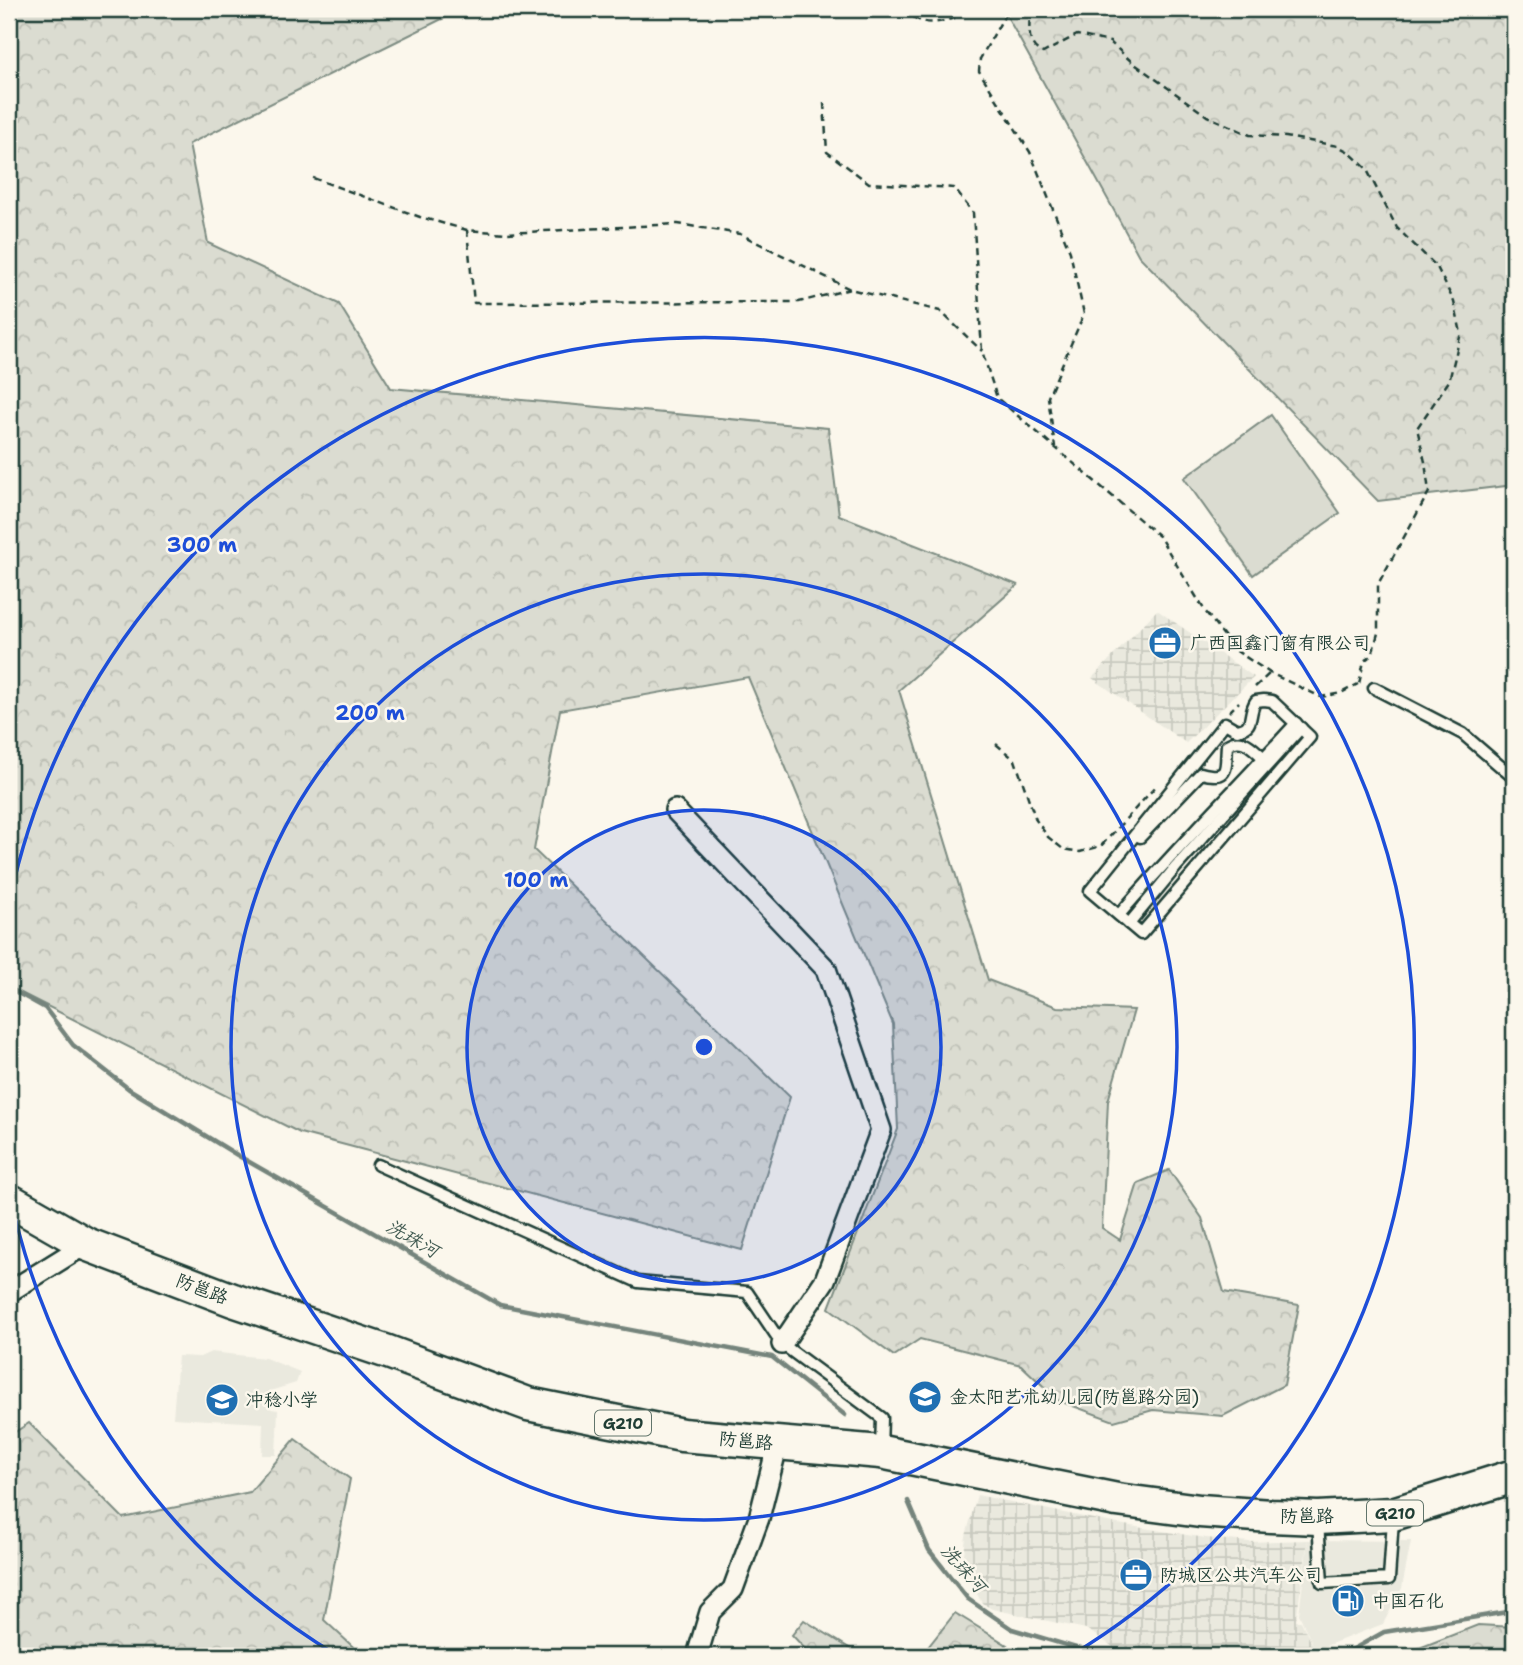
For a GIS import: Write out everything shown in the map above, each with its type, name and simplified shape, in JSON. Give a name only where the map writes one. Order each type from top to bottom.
[{"type":"highway","name":"防邕路","points":[[9,1200],[86,1244],[233,1300],[388,1352],[528,1404],[682,1435],[881,1452],[1117,1500],[1200,1511],[1318,1518],[1393,1514],[1514,1476]]},
{"type":"street","points":[[675,810],[826,969],[881,1130],[825,1280],[782,1344]]},
{"type":"street","points":[[9,1292],[86,1244]]},
{"type":"street","points":[[702,1656],[699,1649],[710,1612],[733,1589],[759,1518],[778,1443]]},
{"type":"lane","points":[[1374,688],[1463,734],[1514,778]]},
{"type":"lane","points":[[1256,701],[1272,701],[1310,737],[1141,934],[1090,891],[1225,723],[1237,730],[1249,726],[1252,707],[1256,701]]},
{"type":"lane","points":[[1119,915],[1167,859],[1298,726]]},
{"type":"lane","points":[[1129,924],[1298,726]]},
{"type":"lane","points":[[1090,891],[1201,772],[1214,776],[1223,773],[1228,767],[1227,746],[1240,741],[1247,743],[1264,758]]},
{"type":"lane","points":[[378,1166],[638,1282],[747,1292],[782,1344],[882,1418],[881,1452]]},
{"type":"lane","points":[[1318,1518],[1322,1583],[1389,1579],[1393,1514]]},
{"type":"path","points":[[905,9],[924,24],[937,23],[979,9]]},
{"type":"path","points":[[1030,9],[1030,42],[1036,50],[1043,52],[1077,35],[1111,42],[1132,62],[1207,116],[1250,135],[1338,146],[1349,152],[1366,169],[1397,228],[1437,267],[1454,302],[1461,333],[1449,381],[1417,428],[1429,492],[1378,584],[1378,633],[1372,655],[1364,661],[1359,684]]},
{"type":"path","points":[[1006,13],[980,59],[979,71],[1030,152],[1070,252],[1084,314],[1048,397],[1055,447]]},
{"type":"path","points":[[824,103],[827,152],[869,183],[954,188],[973,213],[982,351],[997,398],[1159,536],[1206,611],[1235,650],[1270,673],[1321,697],[1359,684],[1374,688]]},
{"type":"path","points":[[313,178],[420,217],[467,230],[507,233],[678,224],[740,234],[850,289],[940,311],[982,351]]},
{"type":"path","points":[[467,230],[474,303],[799,302],[850,289]]},
{"type":"path","points":[[1229,712],[1239,702]]},
{"type":"path","points":[[996,744],[1015,760],[1037,821],[1048,837],[1063,849],[1080,852],[1101,846],[1163,778]]},
{"type":"shaded area","name":"广西国鑫门窗有限公司","points":[[1157,610],[1254,677],[1186,743],[1092,678]]},
{"type":"shaded area","name":"冲稔小学","points":[[211,1352],[265,1358],[300,1372],[296,1383],[270,1391],[271,1409],[278,1410],[276,1455],[262,1455],[263,1423],[173,1418],[178,1356],[200,1357]]},
{"type":"shaded area","name":"防城区公共汽车公司","points":[[977,1495],[1118,1524],[1206,1538],[1249,1542],[1308,1540],[1296,1621],[1301,1621],[1315,1650],[1299,1656],[1127,1656],[1086,1629],[992,1609],[982,1603],[977,1594],[964,1554]]},
{"type":"shaded area","name":"中国石化","points":[[1308,1540],[1411,1541],[1402,1588],[1383,1624],[1315,1650],[1299,1614]]},
{"type":"green space","points":[[9,9],[462,9],[189,144],[208,243],[339,304],[391,388],[828,428],[839,515],[1018,585],[899,690],[988,980],[1057,1007],[1134,1010],[1108,1101],[1102,1228],[1120,1240],[1138,1183],[1169,1170],[1202,1218],[1224,1292],[1299,1305],[1284,1385],[1223,1416],[1153,1410],[1114,1421],[1059,1401],[1021,1365],[920,1339],[894,1356],[829,1308],[898,1129],[893,1024],[748,677],[560,710],[534,850],[790,1097],[742,1250],[300,1133],[9,987]]},
{"type":"green space","points":[[1003,9],[1514,9],[1514,485],[1378,501],[1139,256]]},
{"type":"green space","points":[[1271,415],[1340,513],[1253,575],[1184,478]]},
{"type":"green space","points":[[29,1423],[123,1518],[250,1492],[295,1439],[350,1479],[324,1620],[363,1656],[9,1656],[9,1436]]},
{"type":"green space","points":[[955,1613],[1007,1645],[996,1656],[921,1656]]},
{"type":"green space","points":[[804,1620],[862,1656],[837,1656],[834,1652],[807,1651],[792,1635]]},
{"type":"green space","points":[[1478,1625],[1514,1627],[1514,1656],[1399,1656]]},
{"type":"waterway","name":"洗珠河","points":[[9,988],[45,1008],[73,1045],[129,1089],[237,1155],[500,1305],[772,1357],[845,1415]]},
{"type":"waterway","name":"洗珠河","points":[[908,1501],[929,1550],[968,1599],[1012,1629],[1103,1656]]},
{"type":"waterway","name":"洗珠河","points":[[1341,1656],[1384,1632],[1514,1611]]},
{"type":"place","name":"广西国鑫门窗有限公司","points":[[1165,643]]},
{"type":"place","name":"金太阳艺术幼儿园(防邕路分园)","points":[[925,1397]]},
{"type":"place","name":"冲稔小学","points":[[222,1400]]},
{"type":"place","name":"防城区公共汽车公司","points":[[1136,1575]]},
{"type":"place","name":"中国石化","points":[[1348,1601]]}]
